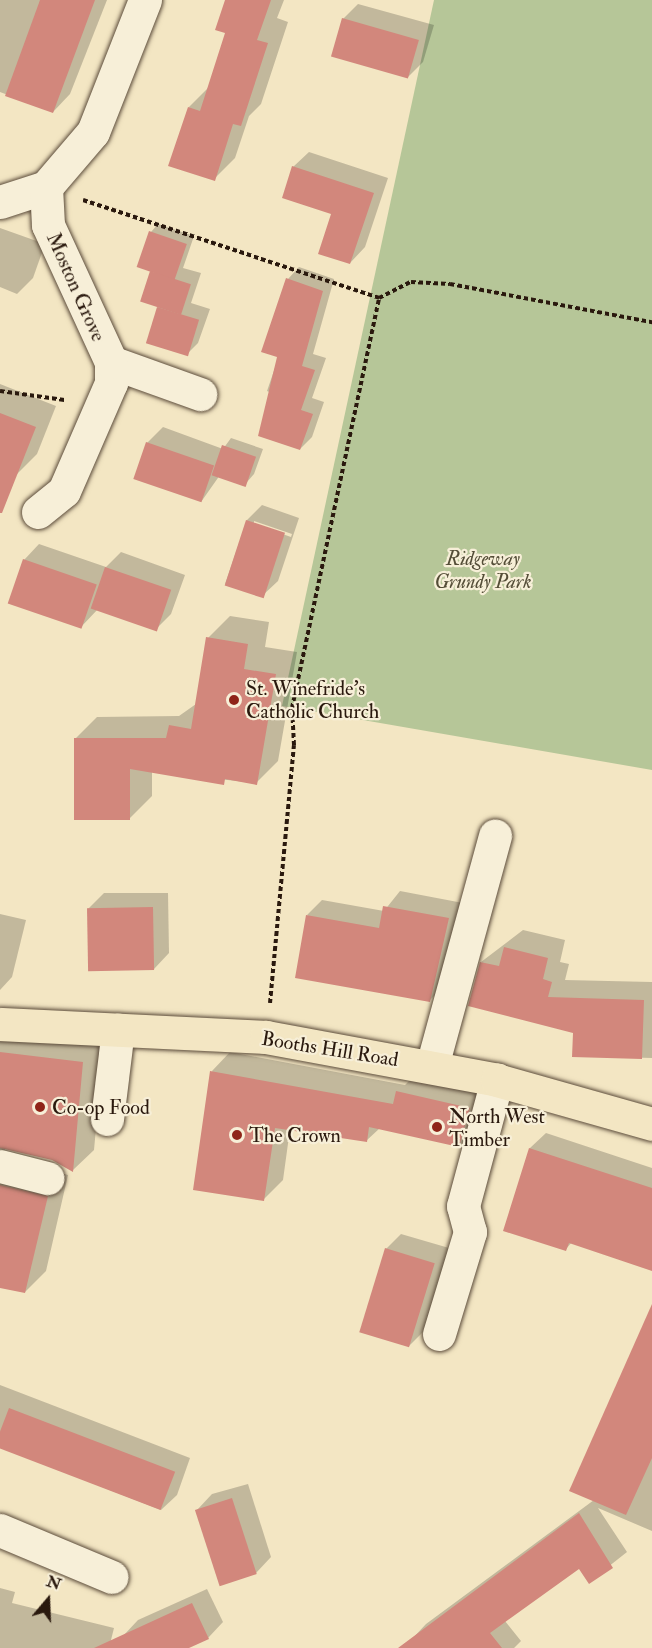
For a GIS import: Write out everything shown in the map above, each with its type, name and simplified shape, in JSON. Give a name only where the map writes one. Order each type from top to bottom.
[{"type":"main road","name":"Booths Hill Road","points":[[0,1024],[266,1037],[432,1066],[497,1080],[652,1124]]},
{"type":"street","points":[[0,202],[46,187],[93,132],[145,0]]},
{"type":"street","name":"Moston Grove","points":[[38,512],[64,490],[106,406],[111,362],[48,225],[46,187]]},
{"type":"street","name":"Moston Grove","points":[[111,362],[200,394]]},
{"type":"street","points":[[432,1066],[495,835]]},
{"type":"street","points":[[107,1119],[118,1030]]},
{"type":"street","points":[[440,1334],[470,1232],[463,1206],[497,1080]]},
{"type":"street","points":[[0,1166],[47,1178]]},
{"type":"street","points":[[0,1530],[112,1577]]},
{"type":"path","points":[[46,187],[379,298],[411,282],[450,284],[652,322]]},
{"type":"path","points":[[266,1037],[294,745],[292,708],[379,298]]},
{"type":"path","points":[[0,391],[106,406]]},
{"type":"green space","name":"Ridgeway Grundy Park","points":[[434,0],[652,0],[652,770],[282,706]]},
{"type":"building","points":[[40,0],[95,0],[53,113],[5,96]]},
{"type":"building","points":[[225,0],[271,0],[257,40],[268,43],[241,126],[233,124],[215,181],[168,166],[188,107],[200,111],[225,33],[215,30]]},
{"type":"building","points":[[342,18],[419,40],[408,79],[331,56]]},
{"type":"building","points":[[292,166],[374,193],[350,264],[318,254],[331,214],[282,198]]},
{"type":"building","points":[[149,231],[187,244],[174,280],[137,267]]},
{"type":"building","points":[[150,271],[191,284],[181,315],[140,301]]},
{"type":"building","points":[[286,278],[323,291],[302,366],[315,370],[301,410],[313,414],[300,450],[258,436],[277,357],[261,352]]},
{"type":"building","points":[[157,307],[199,320],[188,356],[146,343]]},
{"type":"building","points":[[0,413],[36,427],[2,513],[0,513]]},
{"type":"building","points":[[146,442],[214,465],[201,502],[133,479]]},
{"type":"building","points":[[222,445],[256,457],[246,487],[212,475]]},
{"type":"building","points":[[246,520],[285,533],[264,598],[225,586]]},
{"type":"building","points":[[23,559],[97,584],[81,629],[8,603]]},
{"type":"building","points":[[105,567],[171,590],[157,631],[91,609]]},
{"type":"building","name":"St. Winefride's Catholic Church","points":[[206,637],[248,644],[244,669],[276,674],[257,785],[225,779],[224,785],[130,769],[130,820],[74,820],[74,738],[166,738],[169,725],[191,729]]},
{"type":"building","points":[[383,906],[449,918],[430,1002],[295,978],[306,915],[379,928]]},
{"type":"building","points":[[153,907],[154,970],[88,971],[87,908]]},
{"type":"building","points":[[504,947],[548,958],[543,979],[552,982],[548,997],[644,1000],[642,1059],[572,1057],[573,1033],[468,1006],[480,962],[499,966]]},
{"type":"building","name":"Co-op Food","points":[[0,1052],[83,1062],[73,1172],[52,1160],[0,1148]]},
{"type":"building","points":[[210,1071],[393,1104],[396,1091],[470,1108],[459,1147],[369,1127],[367,1142],[275,1128],[264,1201],[193,1190]]},
{"type":"building","points":[[529,1148],[652,1188],[652,1271],[569,1243],[566,1251],[503,1231]]},
{"type":"building","points":[[0,1185],[48,1196],[25,1293],[0,1288]]},
{"type":"building","points":[[385,1248],[435,1263],[409,1347],[359,1332]]},
{"type":"building","points":[[652,1304],[652,1458],[626,1515],[569,1491]]},
{"type":"building","points":[[9,1408],[175,1472],[160,1510],[0,1448],[0,1431]]},
{"type":"building","points":[[232,1498],[257,1574],[220,1586],[195,1510]]},
{"type":"building","points":[[579,1513],[613,1568],[589,1584],[579,1569],[490,1633],[502,1648],[398,1648]]},
{"type":"building","points":[[192,1603],[209,1639],[189,1648],[94,1648]]},
{"type":"place","name":"St. Winefride's Catholic Church","points":[[234,700]]},
{"type":"place","name":"Co-op Food","points":[[40,1107]]},
{"type":"place","name":"North West Timber","points":[[437,1127]]},
{"type":"place","name":"The Crown","points":[[237,1135]]}]
